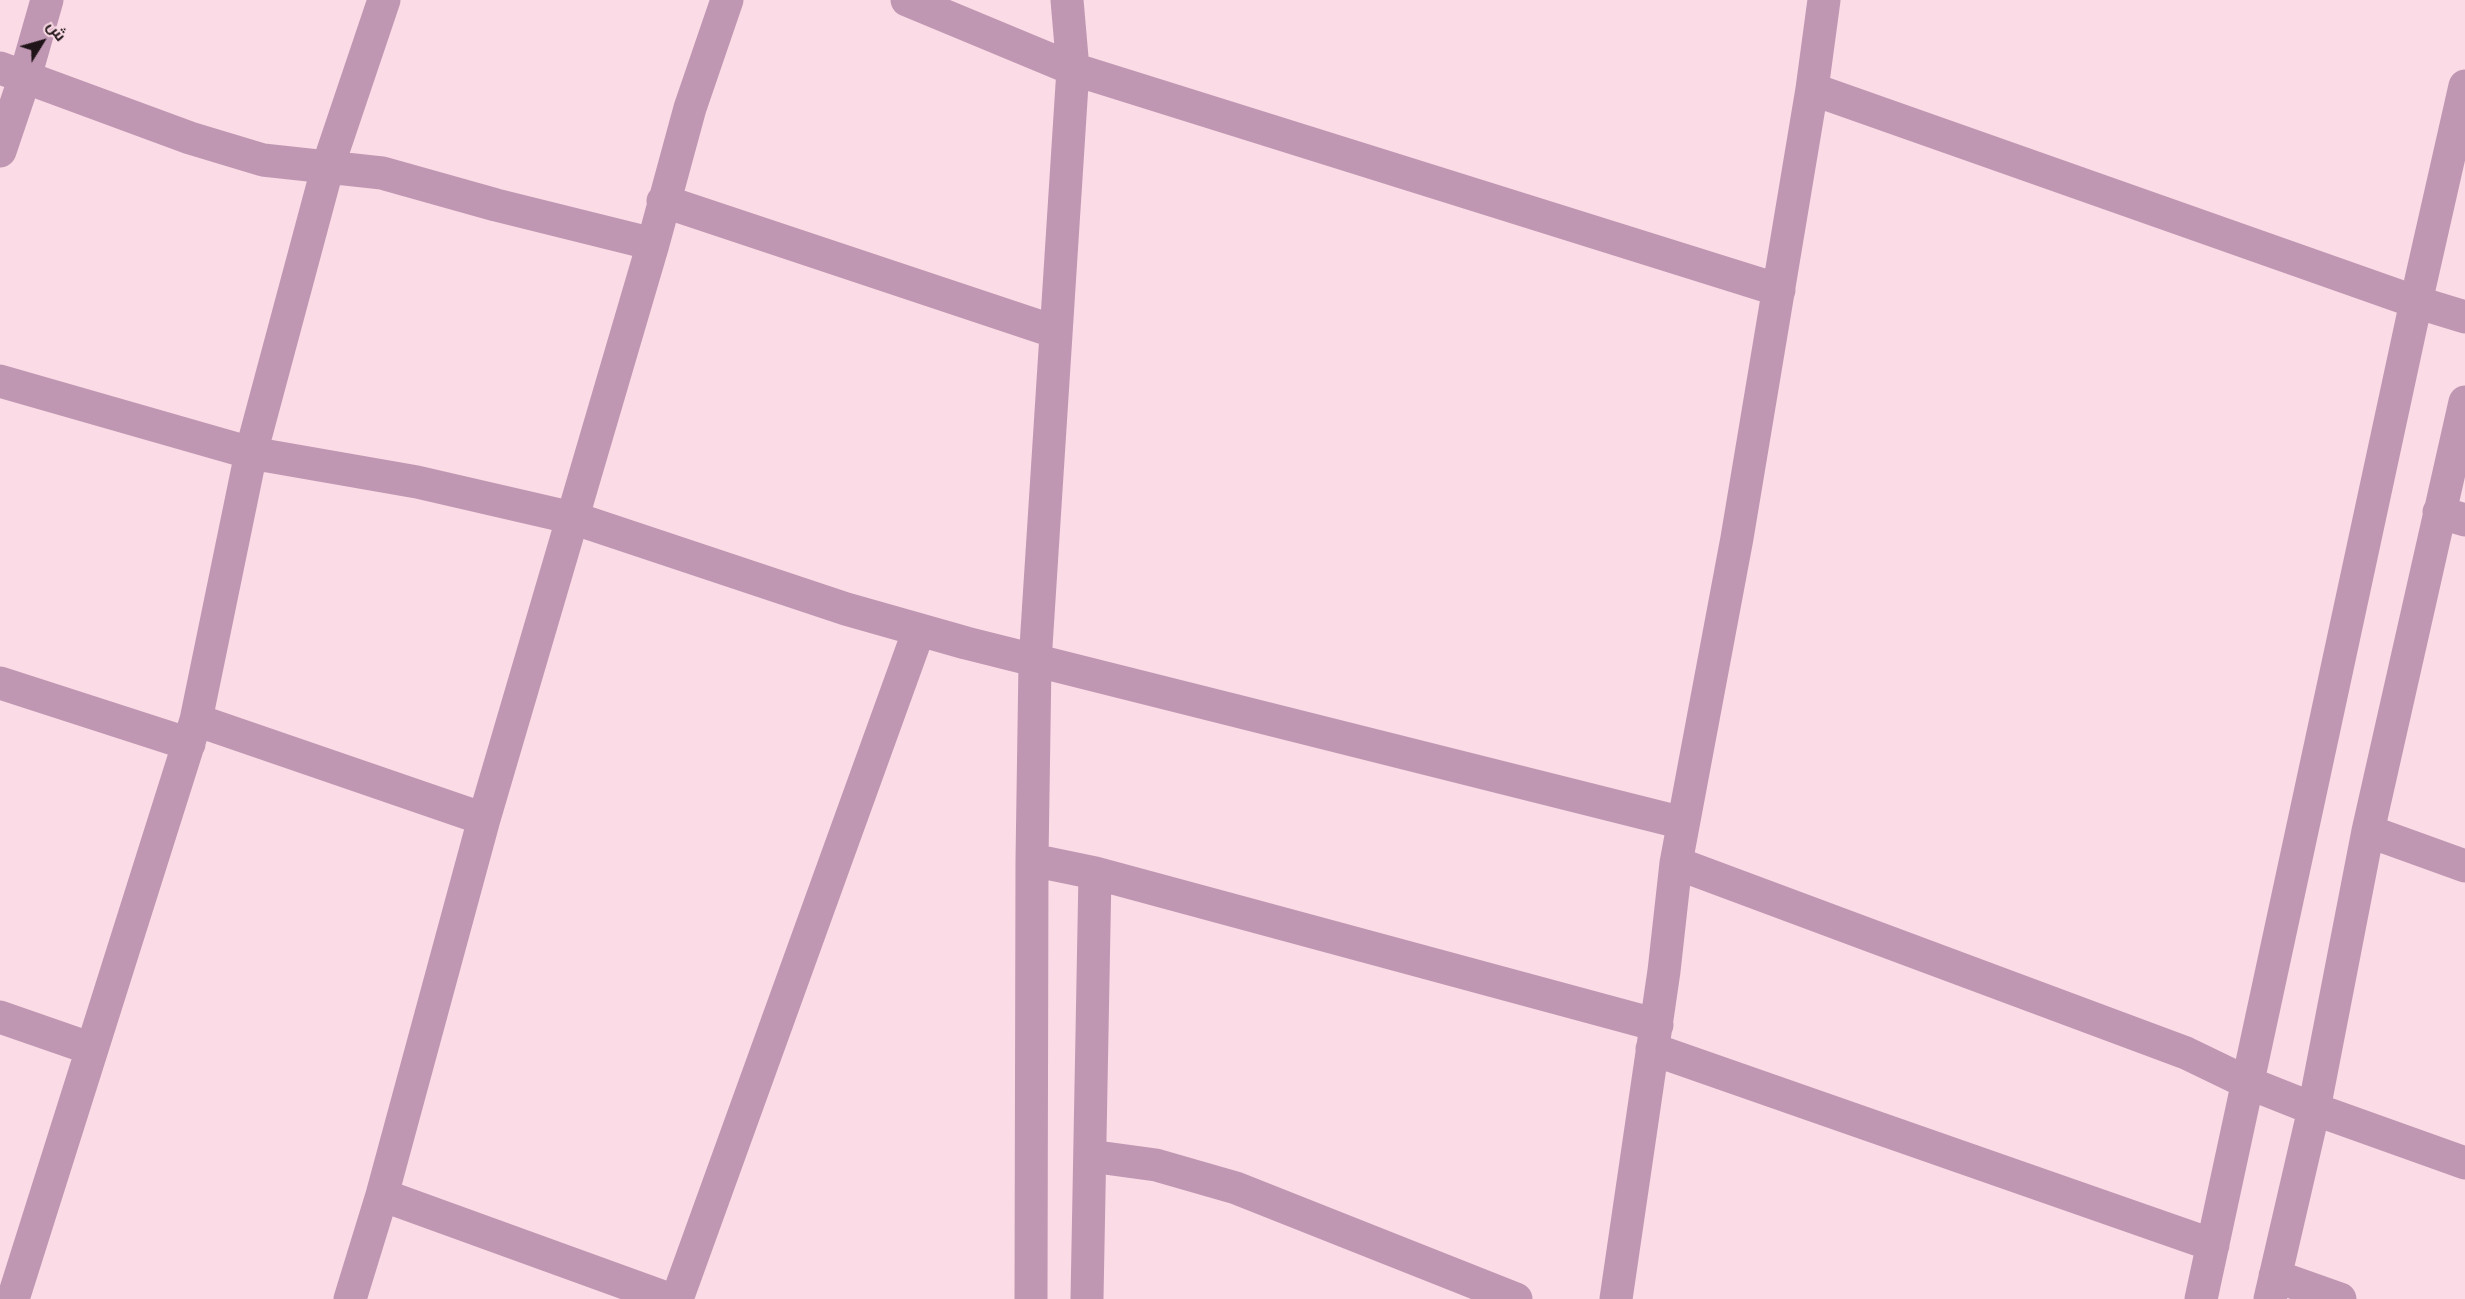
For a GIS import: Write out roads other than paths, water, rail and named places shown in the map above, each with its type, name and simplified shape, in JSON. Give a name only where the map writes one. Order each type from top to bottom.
[{"type":"street","points":[[0,151],[13,72],[47,0]]},
{"type":"street","points":[[13,1299],[192,732],[251,453],[328,166],[384,0]]},
{"type":"street","points":[[350,1299],[382,1195],[484,819],[653,244],[663,201],[690,108],[727,0]]},
{"type":"street","points":[[907,0],[1073,69],[1779,290]]},
{"type":"street","points":[[1031,1299],[1035,662],[1073,69],[1067,0]]},
{"type":"street","points":[[1616,1299],[1654,1037],[1676,863],[1737,538],[1812,89],[1824,0]]},
{"type":"street","points":[[13,72],[190,138],[263,160],[382,173],[496,205],[653,244]]},
{"type":"street","points":[[2201,1299],[2246,1082],[2465,86]]},
{"type":"street","points":[[1812,89],[2416,302],[2465,317]]},
{"type":"street","points":[[663,201],[1056,332]]},
{"type":"street","points":[[0,381],[251,453],[417,482],[573,518],[846,609],[1035,662],[1683,823]]},
{"type":"street","points":[[2340,1299],[2272,1288],[2314,1109],[2368,831],[2452,516],[2465,402]]},
{"type":"street","points":[[677,1299],[919,630]]},
{"type":"street","points":[[0,683],[192,732],[484,819]]},
{"type":"street","points":[[2368,831],[2465,866]]},
{"type":"street","points":[[1032,860],[1095,873],[1654,1037],[2213,1245]]},
{"type":"street","points":[[1676,863],[2186,1053],[2246,1082],[2314,1109],[2465,1163]]},
{"type":"street","points":[[1087,1299],[1095,873]]},
{"type":"street","points":[[0,1017],[92,1049]]},
{"type":"street","points":[[1090,1156],[1156,1165],[1236,1188],[1516,1299]]},
{"type":"street","points":[[382,1195],[669,1299]]}]
